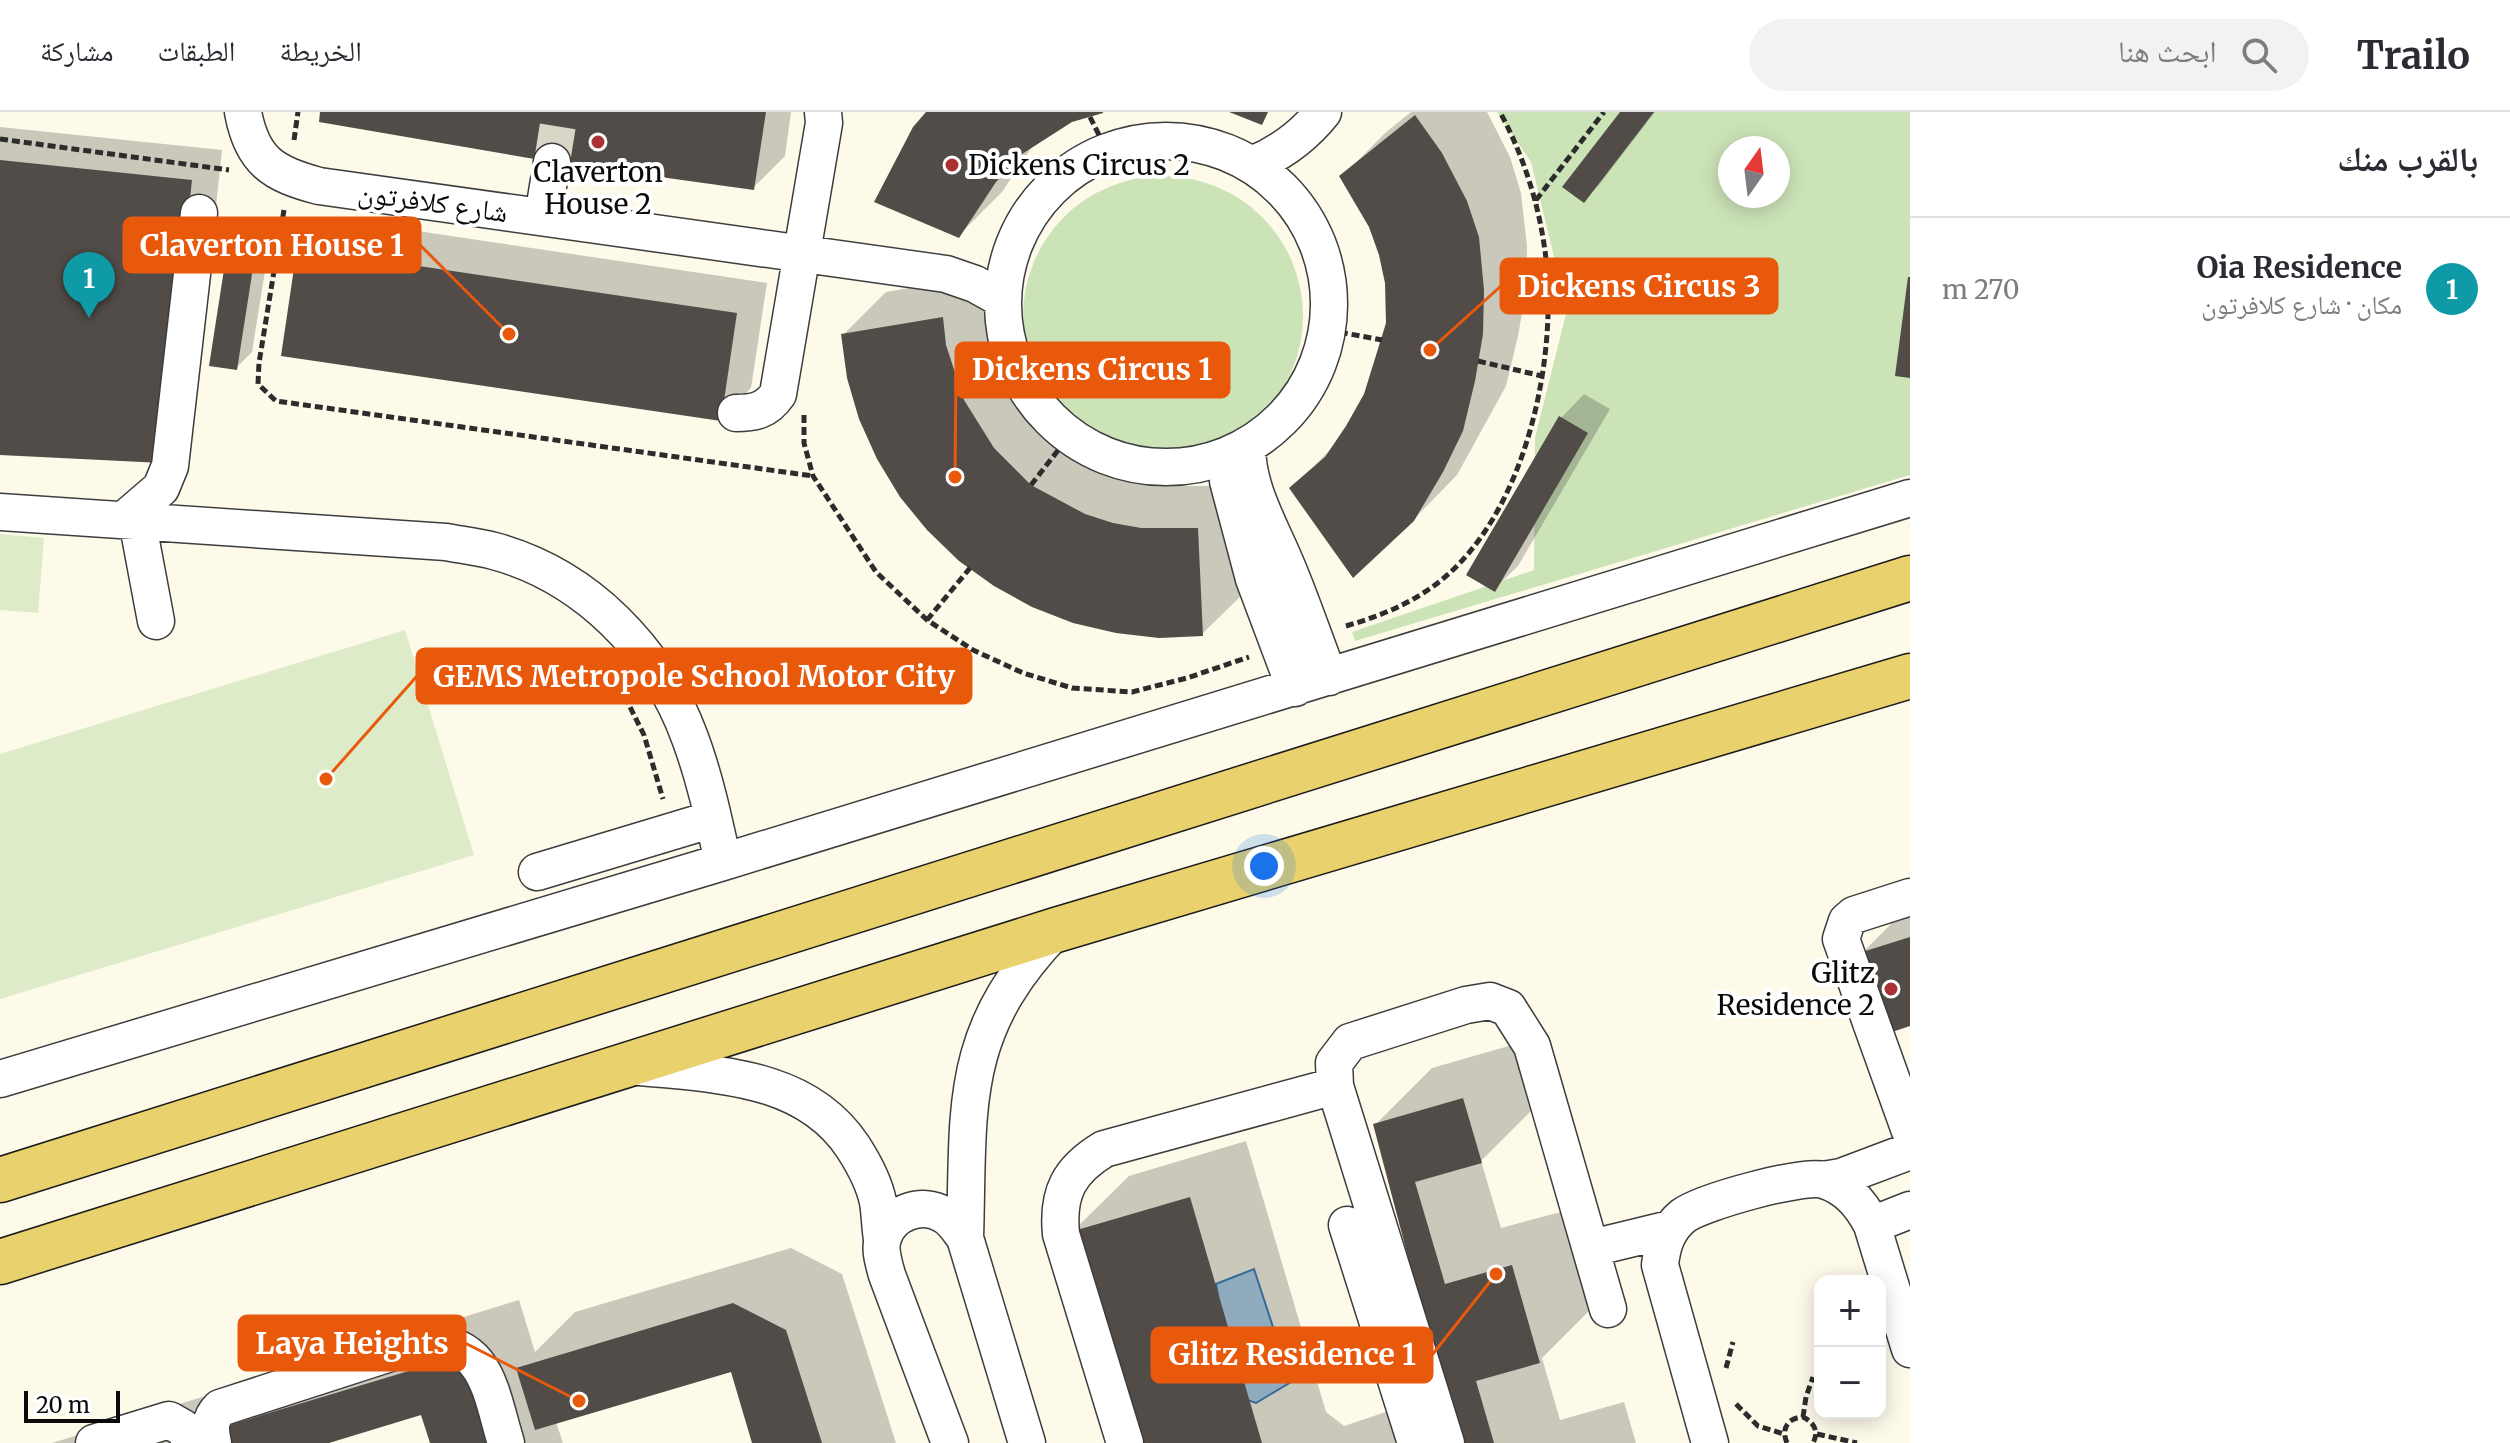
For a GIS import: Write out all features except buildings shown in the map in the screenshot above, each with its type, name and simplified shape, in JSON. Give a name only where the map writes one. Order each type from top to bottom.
[{"type":"main road","points":[[0,1180],[1910,578]]},
{"type":"main road","points":[[0,1262],[1056,930],[1910,676]]},
{"type":"street","name":"شارع كلافرتون","points":[[243,112],[256,150],[271,167],[289,178],[319,186],[946,274],[975,284],[1002,299]]},
{"type":"street","points":[[736,413],[759,411],[771,405],[778,394],[824,123],[823,112]]},
{"type":"street","points":[[1252,165],[1283,150],[1317,120]]},
{"type":"street","points":[[1291,198],[1297,162],[1317,120]]},
{"type":"street","points":[[1181,141],[1218,149],[1252,165],[1291,198],[1316,238],[1329,283],[1328,330],[1313,376],[1285,416],[1247,446],[1213,460],[1176,466],[1138,464],[1102,454],[1070,435],[1046,414],[1027,389],[1013,361],[1004,330],[1002,299],[1010,253],[1025,220],[1047,191],[1074,168],[1107,151],[1143,142],[1181,141]]},
{"type":"street","points":[[543,217],[552,162]]},
{"type":"street","points":[[131,519],[167,478],[204,214],[183,479],[195,503],[214,525]]},
{"type":"street","name":"شارع كلافرتون","points":[[946,274],[979,266],[1010,253]]},
{"type":"street","points":[[1247,446],[1253,489],[1285,562],[1312,683]]},
{"type":"street","points":[[1213,460],[1231,487],[1254,579],[1312,683]]},
{"type":"street","points":[[0,1079],[1312,683],[1910,498]]},
{"type":"street","points":[[0,512],[446,542],[495,551],[545,570],[600,607],[629,635],[661,677],[690,737],[723,862]]},
{"type":"street","points":[[131,519],[156,621]]},
{"type":"street","points":[[537,872],[713,819]]},
{"type":"street","points":[[1910,897],[1854,915],[1847,921],[1841,939],[1910,1131]]},
{"type":"street","points":[[1027,1443],[965,1238],[969,1107],[973,1074],[982,1041],[1012,981],[1056,930]]},
{"type":"street","points":[[1446,1443],[1335,1086],[1334,1063],[1350,1042],[1466,1005],[1490,1001],[1508,1008],[1532,1046],[1607,1303],[1663,1283]]},
{"type":"street","points":[[626,1065],[745,1079],[782,1089],[816,1107],[844,1133],[865,1165],[878,1201],[887,1275],[950,1443]]},
{"type":"street","points":[[1125,1443],[1061,1234],[1059,1214],[1063,1193],[1073,1175],[1087,1160],[1104,1149],[1335,1086]]},
{"type":"street","points":[[1710,1443],[1663,1283],[1660,1265],[1662,1246],[1670,1229],[1683,1216],[1699,1208],[1792,1180],[1841,1177],[1910,1151]]},
{"type":"street","points":[[1823,1180],[1850,1194],[1872,1225],[1910,1349]]},
{"type":"street","points":[[882,1239],[891,1222],[907,1211],[925,1208],[944,1214],[965,1238]]},
{"type":"street","points":[[1872,1225],[1910,1210]]},
{"type":"street","points":[[1399,1443],[1341,1227],[1416,1443]]},
{"type":"street","points":[[1592,1248],[1670,1229]]},
{"type":"street","points":[[213,1443],[210,1423],[213,1415],[228,1405],[418,1344],[439,1342],[460,1347],[476,1360],[486,1378],[506,1443]]},
{"type":"street","points":[[94,1443],[169,1420],[183,1428],[193,1443]]},
{"type":"path","points":[[1535,201],[1604,112]]},
{"type":"path","points":[[1090,117],[1107,151]]},
{"type":"path","points":[[0,139],[289,178],[259,363],[258,384],[276,401],[813,476]]},
{"type":"path","points":[[1328,330],[1382,340]]},
{"type":"path","points":[[1478,361],[1542,376]]},
{"type":"path","points":[[1031,485],[1070,435]]},
{"type":"path","points":[[927,620],[970,568]]},
{"type":"path","points":[[612,672],[644,735],[673,831]]},
{"type":"path","points":[[1727,1382],[1728,1355],[1733,1342]]},
{"type":"path","points":[[1803,1417],[1813,1377]]},
{"type":"path","points":[[1731,1395],[1738,1407],[1758,1426],[1784,1434]]},
{"type":"path","points":[[1787,1443],[1784,1434],[1787,1423],[1803,1417]]},
{"type":"path","points":[[1803,1417],[1813,1423],[1817,1434],[1813,1443]]},
{"type":"path","points":[[1817,1434],[1857,1443]]},
{"type":"green space","points":[[1497,112],[1910,112],[1910,475],[1355,641],[1352,632],[1534,570],[1535,438],[1567,310],[1531,162]]},
{"type":"green space","points":[[1163,176],[1204,182],[1241,200],[1262,217],[1279,238],[1297,275],[1303,316],[1297,357],[1279,394],[1262,415],[1241,432],[1204,450],[1163,456],[1122,450],[1085,432],[1064,415],[1047,394],[1029,357],[1023,316],[1029,275],[1047,238],[1064,217],[1085,200],[1122,182]]},
{"type":"green space","points":[[0,534],[44,538],[38,613],[0,610]]},
{"type":"green space","points":[[405,630],[474,855],[0,999],[0,754]]},
{"type":"water","points":[[1254,1269],[1291,1382],[1256,1403],[1227,1393],[1229,1358],[1216,1284]]},
{"type":"tunnel","points":[[552,162],[560,112]]},
{"type":"place","name":"Claverton House 2","points":[[598,142]]},
{"type":"place","name":"Dickens Circus 2","points":[[952,165]]},
{"type":"place","name":"Oia Residence","points":[[89,318]]},
{"type":"place","name":"Claverton House 1","points":[[509,334]]},
{"type":"place","name":"Dickens Circus 3","points":[[1430,350]]},
{"type":"place","name":"Dickens Circus 1","points":[[955,477]]},
{"type":"place","name":"GEMS Metropole School Motor City","points":[[326,779]]},
{"type":"place","name":"Glitz Residence 2","points":[[1891,989]]},
{"type":"place","name":"Glitz Residence 1","points":[[1496,1274]]},
{"type":"place","name":"Laya Heights","points":[[579,1401]]}]
